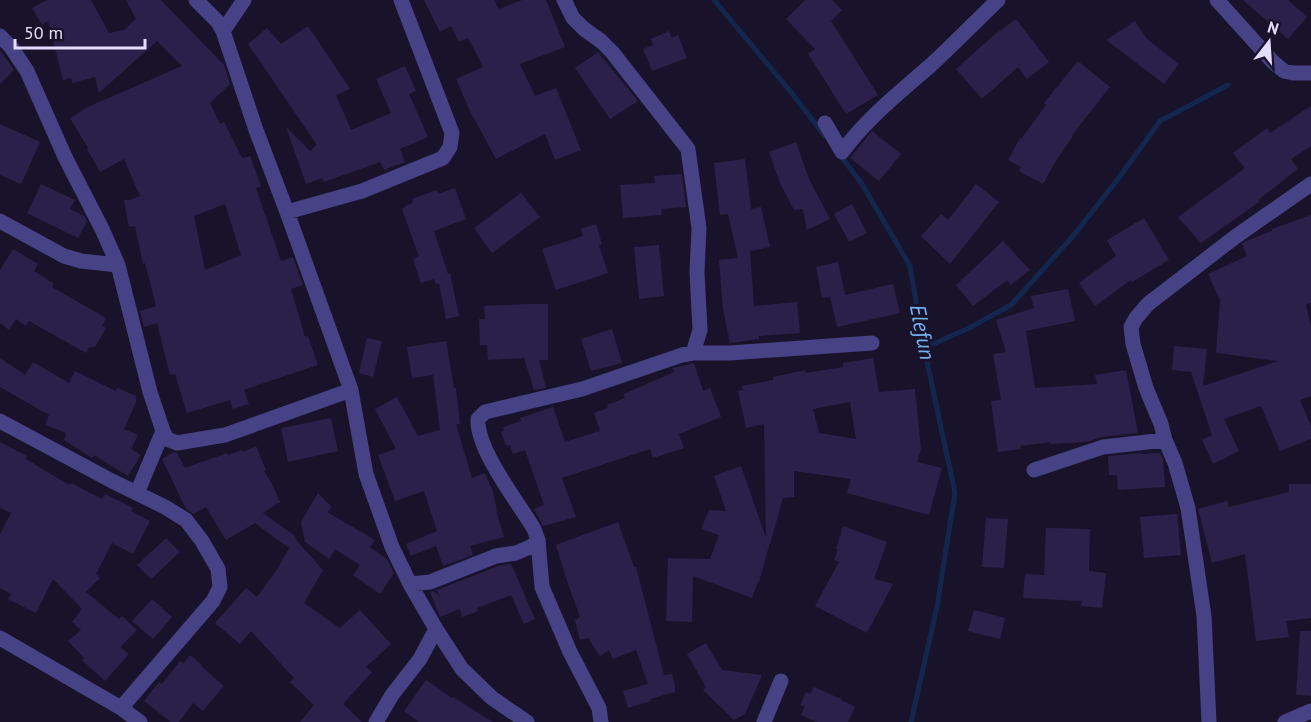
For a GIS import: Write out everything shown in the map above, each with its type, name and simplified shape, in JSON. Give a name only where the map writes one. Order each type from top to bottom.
[{"type":"street","points":[[196,0],[218,22],[223,32],[256,130],[351,390],[366,474],[392,547],[410,584],[462,669],[492,698],[527,722]]},
{"type":"street","points":[[223,32],[244,0]]},
{"type":"street","points":[[287,212],[362,191],[443,158],[450,147],[452,133],[401,0]]},
{"type":"street","points":[[564,0],[573,18],[584,29],[601,40],[612,52],[688,149],[699,228],[697,272],[700,330],[693,353]]},
{"type":"street","points":[[825,123],[842,152],[883,106],[933,63],[998,0]]},
{"type":"street","points":[[1217,0],[1273,62],[1293,73],[1311,73]]},
{"type":"street","points":[[0,36],[11,47],[27,71],[65,158],[118,265],[150,392],[167,439],[177,443],[225,435],[351,390]]},
{"type":"street","points":[[1210,721],[1204,616],[1188,508],[1175,463],[1146,388],[1133,344],[1131,327],[1148,304],[1235,237],[1311,184]]},
{"type":"street","points":[[0,221],[64,256],[81,261],[118,265]]},
{"type":"street","points":[[601,722],[599,708],[570,652],[542,587],[538,540],[534,528],[491,460],[477,427],[477,419],[485,412],[582,389],[682,355],[872,343]]},
{"type":"street","points":[[0,421],[186,520],[202,541],[218,569],[220,587],[213,600],[121,708]]},
{"type":"street","points":[[137,493],[163,431]]},
{"type":"street","points":[[1034,470],[1103,447],[1165,440]]},
{"type":"street","points":[[410,584],[430,582],[496,556],[516,553],[532,546],[538,540]]},
{"type":"street","points":[[375,722],[392,694],[420,659],[436,629]]},
{"type":"street","points":[[0,638],[121,708],[140,722]]},
{"type":"street","points":[[764,722],[781,681]]},
{"type":"street","points":[[1285,722],[1311,711]]},
{"type":"building","points":[[47,0],[91,0],[109,33],[124,30],[136,19],[126,0],[161,0],[224,65],[230,84],[210,103],[220,124],[224,122],[242,158],[250,156],[261,186],[256,188],[281,261],[293,257],[303,285],[291,289],[305,337],[308,336],[318,365],[244,390],[249,404],[233,409],[230,400],[187,413],[175,374],[170,375],[157,323],[144,327],[140,311],[156,306],[145,263],[143,264],[135,226],[129,227],[124,200],[140,196],[124,159],[100,172],[70,118],[90,106],[182,66],[157,41],[99,93],[95,77],[72,83],[71,78],[63,80],[48,21],[42,25],[32,8]],"holes":[[[225,204],[241,255],[205,270],[194,216]]]},
{"type":"building","points":[[424,0],[494,0],[499,9],[522,0],[546,0],[565,47],[520,64],[535,96],[556,88],[581,150],[555,160],[545,134],[496,159],[456,79],[483,67],[468,38],[459,42],[451,26],[440,32]]},
{"type":"building","points":[[805,0],[832,0],[842,10],[831,21],[878,95],[846,114],[808,54],[815,49],[786,19]]},
{"type":"building","points":[[1243,0],[1288,0],[1307,17],[1288,39]]},
{"type":"building","points":[[1016,19],[1049,62],[1027,79],[1018,67],[982,99],[956,69]]},
{"type":"building","points":[[1135,21],[1147,39],[1179,64],[1164,84],[1106,40]]},
{"type":"building","points":[[308,26],[350,89],[336,95],[351,130],[391,113],[376,79],[405,66],[416,91],[409,94],[428,137],[400,149],[405,162],[384,170],[380,162],[324,182],[322,178],[306,184],[286,127],[310,151],[317,145],[248,44],[267,28],[281,44]]},
{"type":"building","points":[[669,31],[672,38],[678,35],[687,58],[652,71],[643,49],[653,45],[651,39]]},
{"type":"building","points":[[0,50],[14,70],[0,84]]},
{"type":"building","points":[[598,52],[638,101],[610,119],[575,68]]},
{"type":"building","points":[[1078,61],[1110,87],[1072,135],[1043,184],[1019,171],[1021,167],[1008,160],[1020,138],[1046,105],[1044,103]]},
{"type":"building","points":[[1311,106],[1311,146],[1291,159],[1298,169],[1258,200],[1259,202],[1201,243],[1178,217],[1245,168],[1233,153],[1267,128],[1270,133]]},
{"type":"building","points":[[0,124],[40,142],[21,184],[0,175]]},
{"type":"building","points":[[872,131],[901,154],[879,181],[850,158]]},
{"type":"building","points":[[796,142],[809,179],[830,219],[807,230],[803,209],[794,210],[780,183],[769,152]]},
{"type":"building","points":[[745,159],[751,209],[761,207],[770,247],[750,251],[754,306],[797,302],[800,333],[759,336],[759,339],[730,343],[723,309],[719,260],[738,258],[728,214],[720,215],[714,163]]},
{"type":"building","points":[[682,174],[686,207],[661,209],[662,215],[623,218],[620,185],[655,183],[654,176]]},
{"type":"building","points":[[41,184],[75,200],[70,209],[84,216],[87,221],[78,238],[27,213]]},
{"type":"building","points":[[976,184],[999,202],[950,264],[921,236],[941,214],[948,220]]},
{"type":"building","points":[[455,188],[466,219],[434,231],[448,274],[450,273],[459,316],[446,319],[439,283],[436,284],[434,279],[421,283],[413,259],[419,257],[402,209],[413,203],[412,199],[437,190],[438,194]]},
{"type":"building","points":[[521,193],[540,217],[492,253],[474,228]]},
{"type":"building","points":[[852,204],[867,233],[849,242],[834,214]]},
{"type":"building","points":[[1311,215],[1311,303],[1306,305],[1311,327],[1311,396],[1300,400],[1311,426],[1311,439],[1280,451],[1261,406],[1224,419],[1239,451],[1213,464],[1202,440],[1212,435],[1191,372],[1172,370],[1174,346],[1207,349],[1203,386],[1278,361],[1216,353],[1220,300],[1208,274],[1247,256],[1242,244],[1246,241]]},
{"type":"building","points":[[1144,218],[1169,260],[1132,282],[1131,280],[1095,306],[1079,283],[1116,256],[1107,240]]},
{"type":"building","points":[[596,224],[602,244],[599,245],[608,273],[556,290],[542,249],[583,236],[581,229]]},
{"type":"building","points":[[1003,241],[1030,270],[1011,285],[1007,280],[973,306],[956,285]]},
{"type":"building","points":[[659,245],[664,296],[639,299],[634,247]]},
{"type":"building","points":[[13,249],[38,264],[34,271],[54,284],[52,287],[106,318],[102,326],[106,328],[95,347],[89,347],[86,353],[29,321],[26,326],[16,319],[9,330],[0,323],[0,270]]},
{"type":"building","points":[[838,262],[845,295],[893,284],[900,313],[837,327],[830,297],[822,298],[816,267]]},
{"type":"building","points":[[1068,289],[1075,321],[1026,331],[1035,388],[1097,384],[1095,375],[1126,370],[1138,433],[1102,437],[1086,442],[1051,444],[1051,442],[1020,446],[1021,449],[998,452],[991,401],[1001,400],[993,354],[1006,352],[996,320],[1034,308],[1031,296]]},
{"type":"building","points":[[548,304],[548,360],[539,360],[546,388],[534,390],[524,358],[488,360],[487,345],[480,345],[479,319],[485,319],[484,306]]},
{"type":"building","points":[[612,329],[622,363],[591,371],[581,339]]},
{"type":"building","points":[[367,338],[382,341],[373,377],[359,373]]},
{"type":"building","points":[[446,341],[454,388],[456,388],[460,424],[456,424],[472,478],[485,473],[493,492],[504,537],[470,546],[473,555],[443,566],[436,546],[411,556],[406,544],[437,531],[424,491],[395,501],[378,455],[396,449],[375,409],[397,397],[418,436],[440,430],[433,375],[412,378],[407,347]]},
{"type":"building","points":[[0,358],[25,375],[33,362],[69,383],[75,371],[116,391],[117,388],[136,396],[136,402],[124,429],[138,435],[131,449],[141,455],[128,476],[94,455],[92,458],[64,440],[66,433],[45,425],[49,415],[0,387]]},
{"type":"building","points":[[873,358],[879,392],[915,389],[921,449],[917,462],[942,468],[929,515],[847,493],[851,479],[794,471],[794,497],[783,498],[759,582],[752,598],[693,576],[692,622],[666,621],[668,558],[710,559],[719,535],[701,529],[709,510],[726,511],[714,476],[741,466],[766,538],[764,424],[746,428],[738,391],[743,390],[742,386],[773,380],[773,377],[805,370],[806,373],[843,367],[843,363]],"holes":[[[850,402],[856,439],[819,433],[813,409]]]},
{"type":"building","points":[[694,363],[703,391],[710,388],[721,417],[679,434],[684,448],[653,458],[650,449],[562,478],[576,517],[543,526],[534,509],[544,505],[525,450],[513,454],[510,445],[506,446],[501,432],[504,431],[503,427],[521,421],[520,418],[553,407],[565,442],[600,431],[594,413],[625,398],[624,394],[674,372],[673,368]]},
{"type":"building","points":[[331,418],[338,451],[288,462],[281,428]]},
{"type":"building","points":[[0,442],[27,456],[26,459],[69,485],[71,483],[102,499],[105,494],[133,508],[131,511],[150,521],[133,554],[112,543],[96,574],[100,578],[86,592],[119,619],[122,616],[137,630],[120,647],[129,654],[105,681],[82,660],[84,658],[68,641],[81,630],[72,622],[82,609],[53,579],[36,613],[8,599],[11,594],[0,588],[0,534],[11,513],[0,508]]},
{"type":"building","points":[[256,446],[266,470],[264,471],[280,502],[263,513],[295,536],[323,570],[304,603],[340,628],[360,610],[391,644],[366,667],[372,672],[343,704],[362,722],[300,722],[314,705],[290,682],[294,678],[251,631],[240,644],[215,623],[246,588],[257,597],[289,548],[255,523],[226,540],[206,507],[193,514],[186,509],[162,459],[174,452],[177,453],[185,468],[227,453],[228,455],[242,450],[243,452]]},
{"type":"building","points":[[1160,453],[1163,460],[1165,487],[1118,490],[1117,475],[1109,475],[1108,456]]},
{"type":"building","points":[[1289,484],[1311,484],[1311,618],[1286,621],[1289,637],[1256,641],[1245,554],[1212,563],[1198,509],[1227,501],[1229,507],[1289,492]]},
{"type":"building","points":[[318,493],[332,507],[327,512],[375,540],[370,547],[387,559],[394,573],[380,594],[353,575],[360,565],[335,549],[329,559],[305,542],[301,522]]},
{"type":"building","points":[[1177,514],[1181,555],[1144,558],[1140,517]]},
{"type":"building","points":[[986,518],[1008,519],[1004,568],[982,567]]},
{"type":"building","points":[[618,522],[634,567],[636,567],[664,675],[672,674],[675,686],[675,692],[628,708],[623,691],[648,684],[636,650],[613,659],[609,650],[600,656],[588,638],[580,640],[575,620],[580,617],[556,545]]},
{"type":"building","points":[[843,526],[887,542],[874,579],[893,584],[867,633],[815,606],[839,562],[834,560]]},
{"type":"building","points":[[1046,528],[1090,529],[1089,571],[1106,573],[1102,608],[1081,606],[1082,601],[1023,598],[1025,574],[1044,575]]},
{"type":"building","points":[[166,538],[180,552],[151,579],[137,565]]},
{"type":"building","points":[[511,564],[535,619],[524,624],[511,595],[477,608],[478,611],[462,617],[460,609],[440,617],[430,592],[433,591],[440,596],[437,590],[501,565]]},
{"type":"building","points":[[152,599],[172,617],[153,639],[132,621]]},
{"type":"building","points":[[974,610],[1005,618],[1000,639],[968,631]]},
{"type":"building","points":[[1300,631],[1311,631],[1311,696],[1296,695]]},
{"type":"building","points":[[706,643],[722,670],[762,675],[745,714],[734,720],[703,690],[706,687],[687,654]]},
{"type":"building","points":[[190,655],[224,686],[203,711],[193,703],[179,722],[171,722],[144,701],[159,682],[162,684],[180,661],[183,664]]},
{"type":"building","points":[[426,680],[493,722],[419,722],[404,711]]},
{"type":"building","points":[[814,687],[855,707],[848,722],[817,722],[801,715],[805,707],[800,705],[806,692],[810,694]]},
{"type":"waterway","name":"Elefun","points":[[714,0],[825,136]]},
{"type":"waterway","points":[[924,348],[969,328],[1011,305],[1073,236],[1160,121],[1228,85]]},
{"type":"waterway","name":"Elefun","points":[[840,155],[862,184],[910,266],[924,348],[955,493],[937,607],[911,722]]}]
